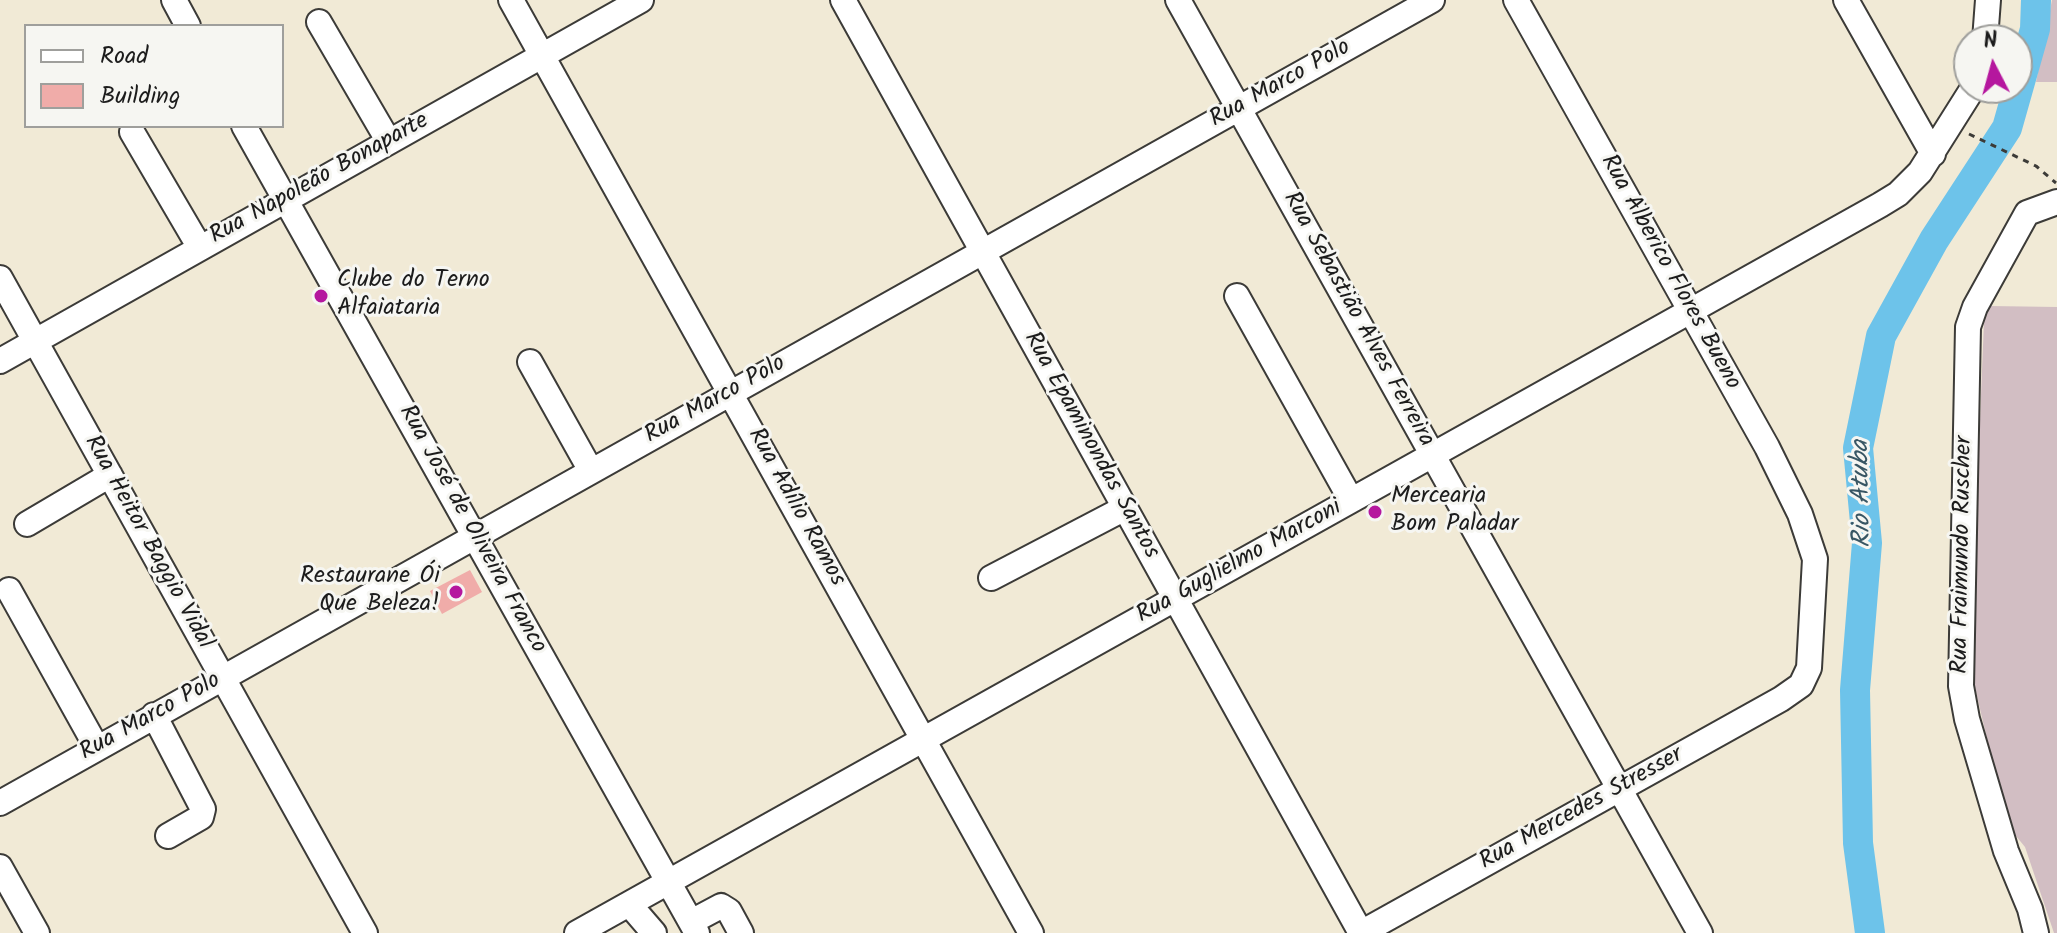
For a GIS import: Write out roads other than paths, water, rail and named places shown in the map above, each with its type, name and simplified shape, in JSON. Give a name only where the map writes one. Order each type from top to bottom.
[{"type":"street","points":[[174,0],[187,24]]},
{"type":"street","name":"Rua Adílio Ramos","points":[[511,0],[1031,933]]},
{"type":"street","name":"Rua Napoleão Bonaparte","points":[[0,361],[641,0]]},
{"type":"street","name":"Rua Epaminondas Santos","points":[[843,0],[1361,933]]},
{"type":"street","name":"Rua Sebastião Alves Ferreira","points":[[1178,0],[1700,933]]},
{"type":"street","name":"Rua Marco Polo","points":[[0,803],[1239,108],[1388,11],[1432,0]]},
{"type":"street","name":"Rua Alberico Flores Bueno","points":[[1516,0],[1779,469],[1814,550],[1809,668],[1801,685]]},
{"type":"street","points":[[1846,0],[1933,154]]},
{"type":"street","points":[[1986,24],[1988,0]]},
{"type":"street","points":[[319,22],[389,142]]},
{"type":"street","name":"Rua Guglielmo Marconi","points":[[577,933],[1898,194],[1910,184],[1933,154],[1963,104]]},
{"type":"street","name":"Rua José de Oliveira Franco","points":[[245,128],[690,919]]},
{"type":"street","points":[[132,132],[200,248]]},
{"type":"street","name":"Rua Fraimundo Ruscher","points":[[2036,933],[2030,909],[2006,851],[1967,719],[1961,686],[1968,327],[1975,307],[2027,213],[2057,202]]},
{"type":"street","name":"Rua Heitor Baggio Vidal","points":[[0,278],[365,933]]},
{"type":"street","points":[[1237,296],[1351,500]]},
{"type":"street","points":[[530,362],[591,471]]},
{"type":"street","points":[[27,524],[110,475]]},
{"type":"street","points":[[991,578],[1125,508]]},
{"type":"street","points":[[9,590],[97,748]]},
{"type":"street","name":"Rua Mercedes Stresser","points":[[1361,933],[1769,706],[1801,685]]},
{"type":"street","points":[[154,715],[203,809],[201,817],[168,836]]},
{"type":"street","points":[[0,867],[37,933]]},
{"type":"street","points":[[629,904],[654,933]]},
{"type":"street","points":[[663,933],[721,906],[729,911],[741,933]]},
{"type":"waterway","name":"Rio Atuba","points":[[1870,933],[1858,843],[1855,690],[1867,543],[1858,448],[1881,336],[1934,240],[2007,128],[2035,29],[2036,0]]},
{"type":"place","name":"Clube do Terno Alfaiataria","points":[[321,296]]},
{"type":"place","name":"Mercearia Bom Paladar","points":[[1375,512]]},
{"type":"place","name":"Restaurane Ói Que Beleza!","points":[[456,592]]}]
